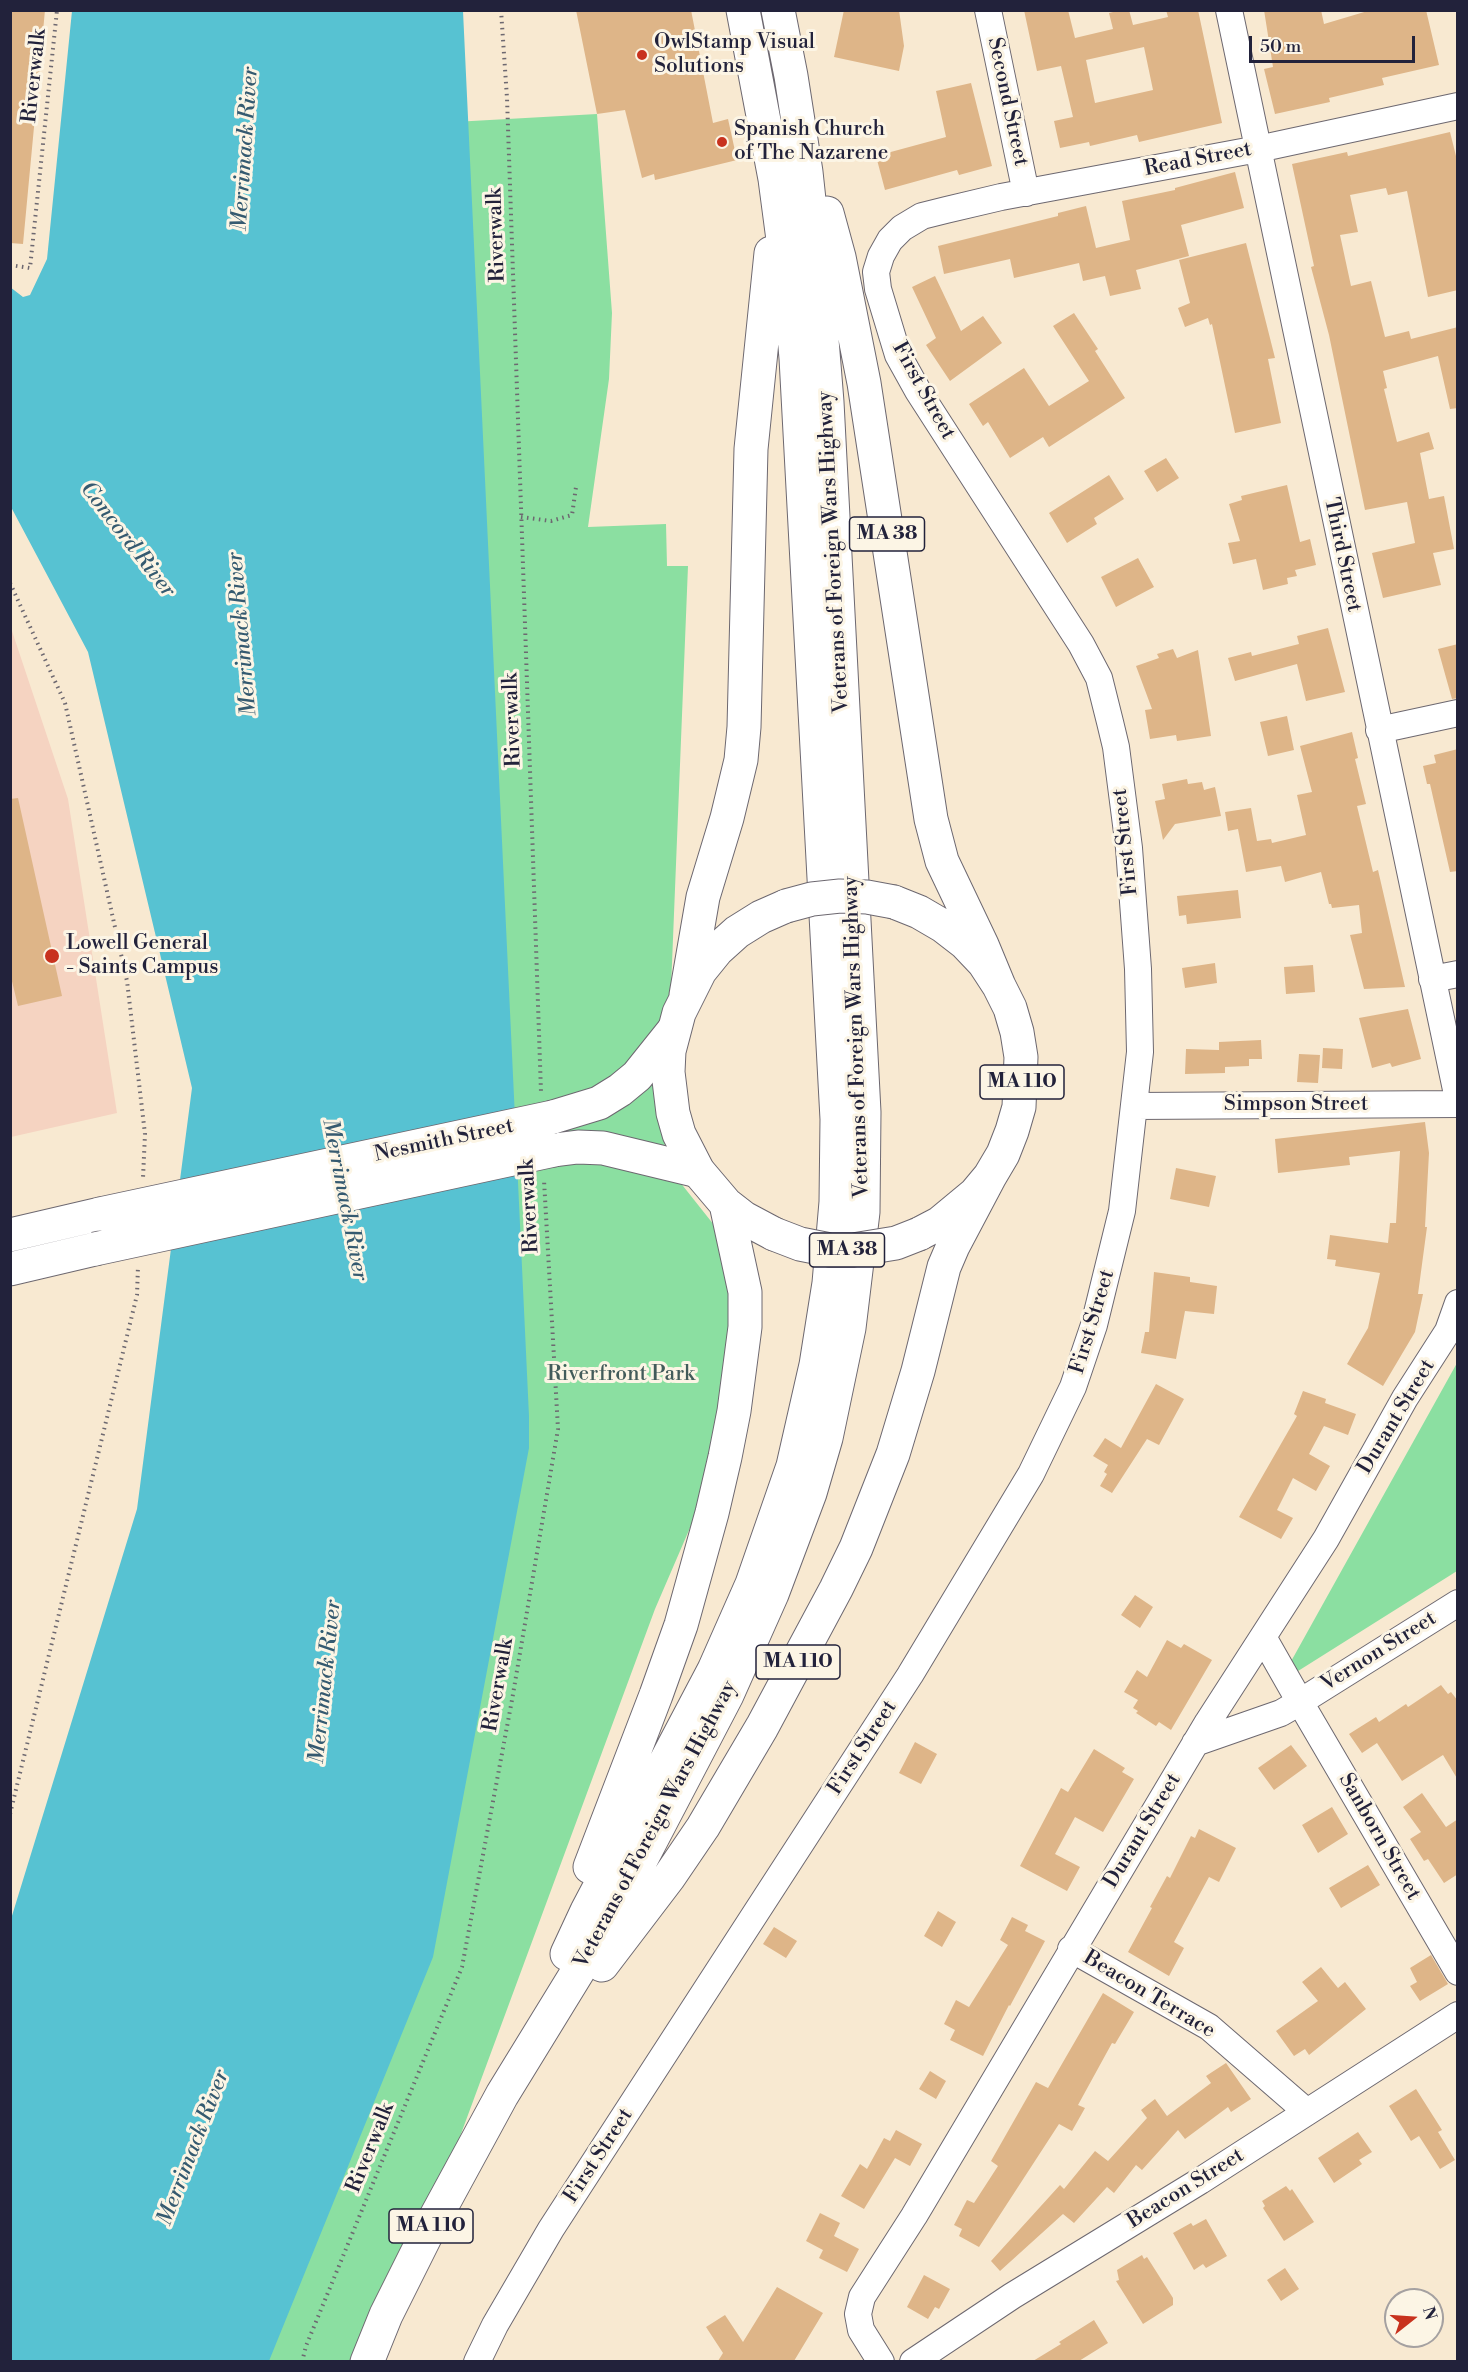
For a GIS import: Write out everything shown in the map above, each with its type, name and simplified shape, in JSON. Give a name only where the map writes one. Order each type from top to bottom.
[{"type":"main road","name":"Veterans of Foreign Wars Highway","points":[[502,2095],[587,1911],[714,1670],[752,1584],[793,1466],[816,1365],[829,1283],[836,1202],[837,1119],[796,358],[776,179],[743,10]]},
{"type":"main road","name":"Veterans of Foreign Wars Highway","points":[[367,2361],[427,2233],[502,2095],[610,1919],[705,1740],[751,1644],[784,1565],[810,1493],[826,1438],[850,1317],[863,1212],[864,1168],[861,1060],[824,358],[806,172],[778,10]]},
{"type":"main road","name":"MA 38","points":[[791,76],[839,257],[856,342],[936,840],[942,861],[999,986]]},
{"type":"main road","points":[[686,995],[703,897],[730,808],[742,749],[751,449],[769,281],[776,179]]},
{"type":"main road","name":"MA 110","points":[[502,2095],[669,1877],[733,1777],[794,1671],[836,1589],[874,1505],[908,1407],[944,1267],[1003,1154],[1019,1107],[1022,1082],[1017,1032],[1010,1008],[999,986],[984,963],[965,943],[943,926],[919,912],[894,902],[867,897],[840,896],[812,899],[786,906],[760,917],[717,950],[700,971],[686,995],[673,1030]]},
{"type":"main road","points":[[673,1030],[668,1072],[671,1103],[679,1134],[698,1171]]},
{"type":"main road","name":"Nesmith Street","points":[[15,1231],[100,1214],[547,1110],[599,1102],[620,1090],[637,1076],[673,1030]]},
{"type":"main road","name":"Nesmith Street","points":[[10,1269],[95,1249],[549,1162],[578,1147],[603,1148],[698,1171]]},
{"type":"main road","name":"MA 110","points":[[502,2095],[681,1625],[712,1513],[734,1411],[745,1328],[745,1292],[726,1204],[698,1171]]},
{"type":"main road","name":"MA 38","points":[[726,1204],[744,1218],[774,1234],[800,1244],[830,1250],[853,1250],[896,1243],[919,1234],[958,1210],[990,1176]]},
{"type":"street","name":"Second Street","points":[[988,10],[1026,193]]},
{"type":"street","name":"Third Street","points":[[1229,10],[1458,1099]]},
{"type":"street","name":"Read Street","points":[[938,212],[1258,149],[1458,106]]},
{"type":"street","name":"First Street","points":[[477,2361],[495,2325],[551,2229],[899,1693],[1031,1474],[1073,1388],[1094,1325],[1122,1211],[1140,1052],[1138,969],[1129,848],[1116,747],[1098,678],[1081,644],[918,391],[893,342],[878,289],[876,272],[881,256],[890,240],[902,228],[922,216],[938,212]]},
{"type":"street","points":[[1379,730],[1458,713]]},
{"type":"street","points":[[1432,980],[1458,974]]},
{"type":"street","name":"Simpson Street","points":[[1135,1106],[1458,1104]]},
{"type":"street","name":"Durant Street","points":[[881,2361],[861,2330],[858,2314],[862,2297],[914,2216],[1195,1743],[1326,1539],[1405,1398],[1448,1331],[1458,1303]]},
{"type":"street","name":"Vernon Street","points":[[1195,1743],[1281,1713],[1458,1602]]},
{"type":"street","name":"Vernon Street","points":[[1263,1637],[1300,1702]]},
{"type":"street","name":"Sanborn Street","points":[[1300,1702],[1458,1972]]},
{"type":"street","name":"Beacon Terrace","points":[[1071,1949],[1209,2026],[1307,2112]]},
{"type":"street","name":"Beacon Street","points":[[913,2361],[1012,2296],[1200,2181],[1458,2014]]},
{"type":"path","name":"Riverwalk","points":[[10,265],[30,268],[57,10]]},
{"type":"path","name":"Riverwalk","points":[[501,10],[507,98],[521,517],[547,1110]]},
{"type":"path","points":[[521,517],[551,521],[572,515],[576,487]]},
{"type":"path","name":"Riverwalk","points":[[302,2361],[306,2346],[462,1967],[512,1700],[558,1429],[549,1162]]},
{"type":"shaded area","name":"Lowell General - Saints Campus","points":[[10,625],[68,799],[117,1113],[11,1137]]},
{"type":"green space","name":"Riverfront Park","points":[[597,114],[612,313],[609,379],[588,527],[666,524],[667,566],[688,566],[664,1162],[714,1225],[745,1323],[739,1414],[655,1609],[377,2361],[258,2362],[436,123]]},
{"type":"green space","points":[[1457,1363],[1457,1571],[1279,1683]]},
{"type":"water","points":[[72,11],[463,11],[529,1448],[433,1957],[269,2361],[11,2361],[11,1919],[137,1509],[192,1088],[88,652],[11,507],[10,287],[23,297],[30,295],[47,259]]},
{"type":"building","points":[[10,10],[45,10],[23,244],[10,243]]},
{"type":"building","name":"OwlStamp Visual Solutions","points":[[576,10],[691,10],[713,123],[728,119],[737,160],[655,180],[654,174],[642,178],[625,110],[597,114]]},
{"type":"building","points":[[844,10],[899,10],[904,46],[899,71],[834,57]]},
{"type":"building","points":[[1024,10],[1068,10],[1075,38],[1113,29],[1109,13],[1121,10],[1129,10],[1133,25],[1168,17],[1166,10],[1198,10],[1222,123],[1139,142],[1137,135],[1090,146],[1089,142],[1060,148],[1054,121],[1073,117],[1061,66],[1037,71]],"holes":[[[1144,47],[1153,90],[1095,103],[1086,60]]]},
{"type":"building","points":[[1264,10],[1321,10],[1324,24],[1371,10],[1426,10],[1439,65],[1382,78],[1384,85],[1329,98],[1330,102],[1275,114],[1264,69],[1273,67]]},
{"type":"building","points":[[971,83],[992,166],[959,175],[957,170],[885,190],[876,156],[946,137],[936,91]]},
{"type":"building","points":[[1450,132],[1458,164],[1458,290],[1428,297],[1407,191],[1388,195],[1386,188],[1350,195],[1358,232],[1340,235],[1351,286],[1371,281],[1385,337],[1409,331],[1411,339],[1458,327],[1458,408],[1450,409],[1438,356],[1383,371],[1387,388],[1384,389],[1397,442],[1429,432],[1434,449],[1420,453],[1429,499],[1444,496],[1454,549],[1433,553],[1441,585],[1383,598],[1372,553],[1415,543],[1407,502],[1365,510],[1329,335],[1311,267],[1314,266],[1292,164],[1347,152],[1348,156]]},
{"type":"building","points":[[1235,172],[1244,208],[1181,225],[1189,256],[1136,270],[1141,289],[1110,296],[1105,276],[1083,281],[1079,263],[1014,278],[1010,259],[944,274],[938,246],[1058,216],[1058,213],[1086,206],[1096,248],[1130,240],[1122,201],[1175,190],[1175,188]]},
{"type":"building","points":[[1246,243],[1275,358],[1268,359],[1281,423],[1235,433],[1212,324],[1210,325],[1208,318],[1185,327],[1178,308],[1190,303],[1179,260]]},
{"type":"building","points":[[935,276],[961,331],[983,316],[1002,343],[950,381],[926,345],[936,338],[912,287]]},
{"type":"building","points":[[1074,313],[1098,349],[1095,351],[1125,398],[1049,447],[1043,437],[1010,458],[988,422],[983,426],[969,404],[1024,368],[1049,406],[1089,381],[1053,326]]},
{"type":"building","points":[[1166,458],[1179,478],[1157,492],[1144,471]]},
{"type":"building","points":[[1109,475],[1124,499],[1094,518],[1097,524],[1067,543],[1049,513]]},
{"type":"building","points":[[1287,485],[1300,542],[1310,539],[1316,565],[1295,570],[1297,576],[1287,578],[1288,584],[1263,590],[1256,559],[1233,564],[1228,543],[1240,541],[1229,504],[1242,500],[1241,496]]},
{"type":"building","points":[[1138,558],[1154,587],[1116,607],[1101,577]]},
{"type":"building","points":[[1328,628],[1345,692],[1306,701],[1297,664],[1235,681],[1228,658],[1251,652],[1252,656],[1299,644],[1297,636]]},
{"type":"building","points":[[1458,644],[1458,698],[1452,699],[1438,649]]},
{"type":"building","points":[[1173,649],[1177,658],[1198,650],[1211,736],[1177,741],[1176,735],[1150,739],[1145,710],[1152,709],[1136,666],[1159,658],[1157,654]]},
{"type":"building","points":[[1287,716],[1294,750],[1268,756],[1260,722]]},
{"type":"building","points":[[1352,732],[1358,758],[1355,759],[1366,804],[1357,806],[1373,872],[1378,870],[1405,987],[1364,989],[1350,935],[1362,933],[1359,905],[1332,908],[1321,872],[1285,882],[1281,866],[1246,872],[1238,829],[1228,831],[1225,812],[1251,808],[1257,841],[1271,839],[1272,843],[1306,835],[1297,795],[1312,792],[1300,746]]},
{"type":"building","points":[[1458,749],[1458,871],[1450,872],[1430,784],[1427,784],[1423,766],[1436,763],[1434,755]]},
{"type":"building","points":[[1187,779],[1188,784],[1202,782],[1204,790],[1215,787],[1221,816],[1175,824],[1163,840],[1155,801],[1165,799],[1162,784]]},
{"type":"building","points":[[18,798],[62,996],[18,1006],[10,973],[10,799]]},
{"type":"building","points":[[1238,890],[1241,918],[1187,924],[1186,915],[1179,916],[1177,896]]},
{"type":"building","points":[[1215,963],[1217,983],[1185,988],[1182,968]]},
{"type":"building","points":[[1313,965],[1315,992],[1286,994],[1284,967]]},
{"type":"building","points":[[1408,1009],[1421,1059],[1392,1067],[1390,1063],[1372,1068],[1359,1018]]},
{"type":"building","points":[[1261,1040],[1262,1059],[1249,1059],[1249,1066],[1225,1067],[1225,1073],[1185,1074],[1186,1049],[1219,1050],[1219,1042]]},
{"type":"building","points":[[1323,1048],[1343,1049],[1342,1069],[1322,1068]]},
{"type":"building","points":[[1299,1054],[1320,1055],[1318,1083],[1297,1082]]},
{"type":"building","points":[[1425,1122],[1429,1153],[1425,1227],[1427,1227],[1418,1294],[1423,1294],[1415,1332],[1383,1386],[1347,1364],[1368,1328],[1380,1273],[1335,1266],[1336,1260],[1327,1259],[1330,1235],[1388,1243],[1390,1223],[1396,1223],[1400,1151],[1349,1157],[1350,1165],[1278,1173],[1275,1139]]},
{"type":"building","points":[[1176,1168],[1216,1176],[1209,1207],[1170,1199]]},
{"type":"building","points":[[1154,1272],[1190,1277],[1190,1282],[1217,1286],[1214,1314],[1185,1311],[1176,1359],[1141,1353],[1145,1332],[1149,1332]]},
{"type":"building","points":[[1156,1384],[1184,1399],[1159,1445],[1147,1439],[1112,1493],[1100,1486],[1107,1474],[1104,1472],[1108,1465],[1093,1456],[1105,1438],[1121,1448]]},
{"type":"building","points":[[1303,1391],[1326,1399],[1325,1403],[1356,1414],[1348,1435],[1324,1426],[1309,1454],[1330,1466],[1316,1491],[1293,1478],[1277,1510],[1293,1518],[1281,1539],[1239,1517],[1297,1416],[1294,1414]]},
{"type":"building","points":[[1135,1595],[1153,1607],[1140,1628],[1121,1615]]},
{"type":"building","points":[[1167,1640],[1181,1648],[1184,1644],[1212,1660],[1171,1730],[1159,1722],[1156,1726],[1136,1713],[1138,1711],[1133,1708],[1138,1700],[1124,1692],[1137,1670],[1147,1677]]},
{"type":"building","points":[[1441,1685],[1458,1701],[1458,1780],[1443,1755],[1402,1781],[1377,1743],[1362,1753],[1349,1734],[1376,1717],[1379,1722],[1406,1704],[1408,1707]]},
{"type":"building","points":[[915,1742],[937,1754],[921,1784],[899,1773]]},
{"type":"building","points":[[1291,1745],[1307,1766],[1274,1790],[1258,1768]]},
{"type":"building","points":[[1094,1749],[1125,1768],[1122,1772],[1134,1779],[1103,1832],[1075,1817],[1055,1854],[1080,1867],[1067,1891],[1020,1866],[1061,1788],[1068,1792]]},
{"type":"building","points":[[1422,1793],[1446,1827],[1458,1819],[1458,1874],[1444,1883],[1428,1859],[1424,1861],[1410,1839],[1421,1832],[1403,1807]]},
{"type":"building","points":[[1332,1807],[1348,1834],[1318,1853],[1302,1825]]},
{"type":"building","points":[[1199,1829],[1236,1848],[1219,1882],[1209,1877],[1174,1942],[1184,1948],[1169,1976],[1128,1952],[1167,1876],[1170,1878],[1191,1836],[1195,1838]]},
{"type":"building","points":[[1368,1865],[1380,1885],[1341,1908],[1329,1888]]},
{"type":"building","points":[[938,1911],[956,1922],[942,1947],[924,1936]]},
{"type":"building","points":[[1012,1917],[1028,1925],[1025,1931],[1045,1941],[983,2056],[950,2040],[955,2030],[944,2024],[956,2000],[969,2007],[1008,1945],[1000,1940]]},
{"type":"building","points":[[774,1927],[797,1941],[786,1958],[763,1944]]},
{"type":"building","points":[[1431,1955],[1448,1984],[1420,2001],[1410,1986],[1417,1982],[1410,1968]]},
{"type":"building","points":[[1321,1967],[1338,1988],[1345,1982],[1366,2009],[1309,2055],[1305,2049],[1294,2056],[1276,2031],[1318,2001],[1302,1982]]},
{"type":"building","points":[[1103,1993],[1134,2012],[1115,2044],[1112,2043],[1078,2105],[1085,2108],[1072,2131],[1059,2124],[979,2247],[959,2236],[962,2229],[954,2225],[967,2200],[974,2203],[998,2166],[991,2161],[1036,2082],[1048,2088]]},
{"type":"building","points":[[1226,2063],[1251,2099],[1231,2112],[1228,2107],[1185,2139],[1178,2130],[1142,2170],[1136,2165],[1114,2193],[1107,2187],[1074,2223],[1063,2214],[1000,2271],[991,2261],[1060,2185],[1064,2189],[1095,2151],[1108,2161],[1147,2118],[1141,2110],[1155,2099],[1167,2116],[1211,2083],[1206,2076]]},
{"type":"building","points":[[930,2071],[946,2081],[936,2099],[919,2089]]},
{"type":"building","points":[[1416,2089],[1442,2130],[1438,2132],[1455,2160],[1440,2169],[1419,2136],[1411,2141],[1389,2106]]},
{"type":"building","points":[[896,2130],[922,2144],[910,2166],[895,2158],[864,2209],[841,2196],[860,2164],[867,2169],[884,2138],[890,2141]]},
{"type":"building","points":[[1358,2132],[1372,2152],[1359,2160],[1362,2164],[1334,2183],[1318,2158]]},
{"type":"building","points":[[1286,2186],[1290,2191],[1292,2189],[1314,2222],[1284,2241],[1263,2208],[1265,2206],[1262,2201]]},
{"type":"building","points":[[820,2213],[840,2223],[834,2236],[859,2249],[847,2272],[819,2258],[823,2250],[806,2241]]},
{"type":"building","points":[[1206,2219],[1227,2256],[1206,2268],[1203,2264],[1194,2270],[1173,2233],[1191,2223],[1193,2226]]},
{"type":"building","points":[[1142,2255],[1144,2259],[1147,2257],[1173,2298],[1173,2305],[1143,2324],[1116,2281],[1119,2280],[1117,2270]]},
{"type":"building","points":[[1285,2268],[1299,2289],[1281,2301],[1267,2280]]},
{"type":"building","points":[[924,2275],[950,2289],[939,2309],[935,2307],[928,2319],[907,2307]]},
{"type":"building","points":[[777,2287],[823,2313],[794,2361],[718,2361],[723,2353],[706,2327],[725,2315],[743,2342]]},
{"type":"building","points":[[1094,2320],[1108,2343],[1079,2361],[1033,2361],[1061,2344],[1059,2342]]},
{"type":"place","name":"OwlStamp Visual Solutions","points":[[642,55]]},
{"type":"place","name":"Spanish Church of The Nazarene","points":[[722,142]]},
{"type":"place","name":"Lowell General - Saints Campus","points":[[52,956]]},
{"type":"water label","name":"Merrimack River","points":[[246,149]]},
{"type":"water label","name":"Concord River","points":[[127,540]]},
{"type":"water label","name":"Merrimack River","points":[[243,634]]},
{"type":"water label","name":"Merrimack River","points":[[344,1200]]},
{"type":"water label","name":"Merrimack River","points":[[326,1682]]},
{"type":"water label","name":"Merrimack River","points":[[194,2148]]}]
